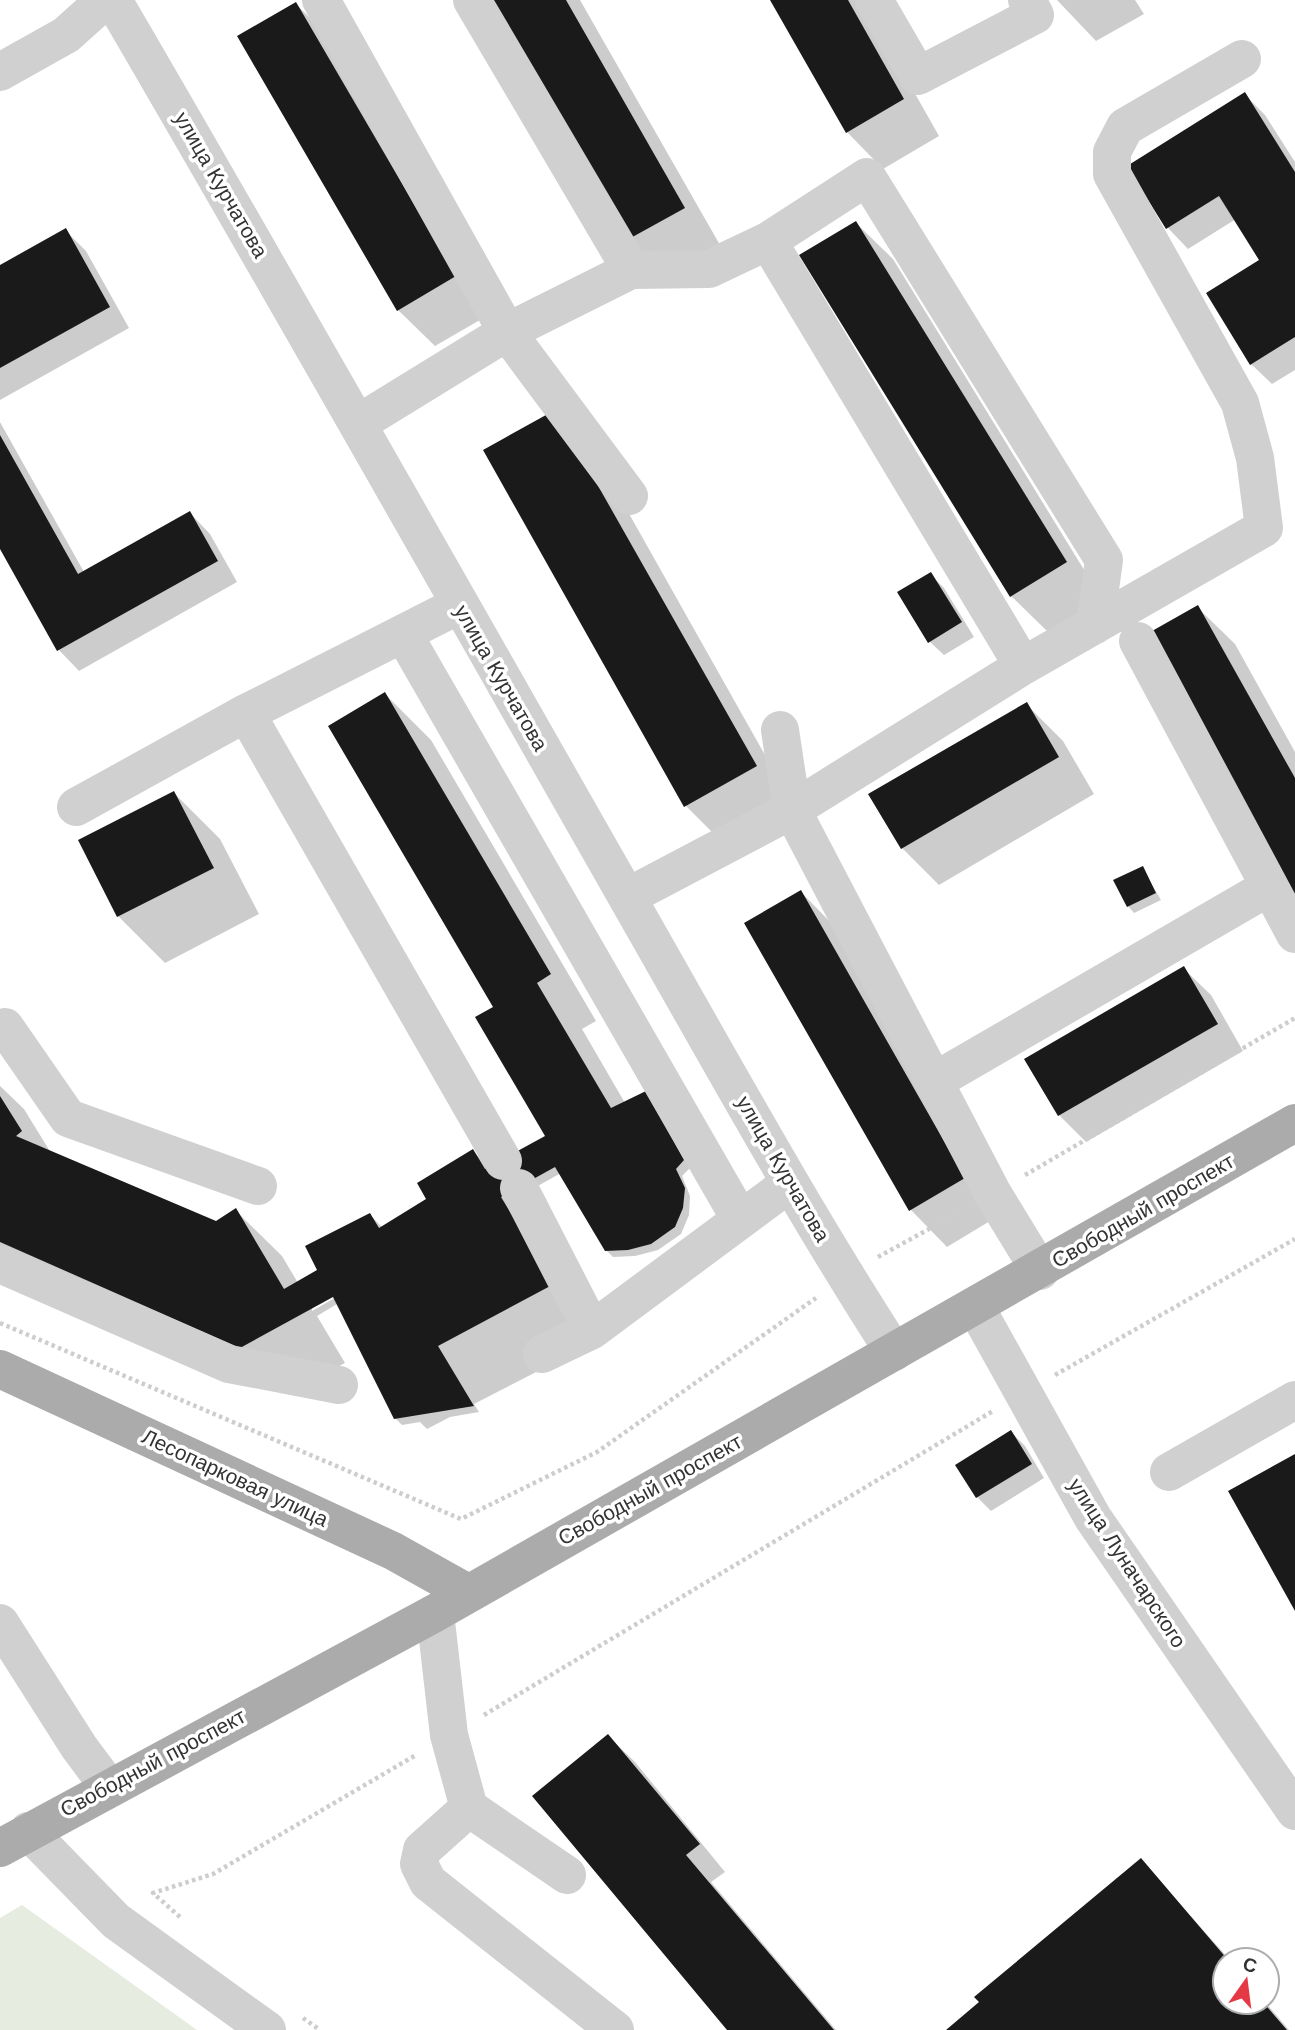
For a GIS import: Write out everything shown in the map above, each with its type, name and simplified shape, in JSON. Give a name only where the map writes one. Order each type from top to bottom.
[{"type":"main road","name":"Свободный проспект","points":[[14,1839],[108,1786],[435,1613],[1295,1123]]},
{"type":"main road","name":"Лесопарковая улица","points":[[0,1369],[393,1551],[468,1593]]},
{"type":"street","points":[[0,72],[66,35],[105,0]]},
{"type":"street","name":"улица Курчатова","points":[[113,0],[359,423],[459,605],[790,1183],[894,1352]]},
{"type":"street","points":[[321,0],[508,332],[628,496]]},
{"type":"street","points":[[472,0],[631,270]]},
{"type":"street","points":[[874,0],[918,76],[1035,15],[1027,0]]},
{"type":"street","points":[[627,897],[792,810],[1023,666],[1264,528],[1255,458],[1240,403],[1112,174],[1112,152],[1125,127],[1241,59]]},
{"type":"street","points":[[359,423],[508,332],[631,270],[709,269],[768,241],[867,177],[1104,560],[1095,625]]},
{"type":"street","points":[[768,241],[1023,666]]},
{"type":"street","points":[[76,807],[246,713],[459,605]]},
{"type":"street","points":[[404,635],[739,1217]]},
{"type":"street","points":[[1138,640],[1295,934]]},
{"type":"street","points":[[246,713],[511,1175],[592,1331]]},
{"type":"street","points":[[780,730],[792,810],[993,1194],[1040,1270]]},
{"type":"street","points":[[933,1082],[1269,887]]},
{"type":"street","points":[[0,1030],[5,1027],[68,1118],[258,1186]]},
{"type":"street","points":[[542,1354],[592,1331],[739,1217],[790,1183]]},
{"type":"street","points":[[0,1264],[229,1364],[339,1385]]},
{"type":"street","name":"улица Луначарского","points":[[975,1306],[1093,1518],[1295,1811]]},
{"type":"street","points":[[1169,1472],[1295,1400]]},
{"type":"street","points":[[435,1613],[449,1735],[469,1808],[567,1875]]},
{"type":"street","points":[[0,1623],[79,1747],[108,1786]]},
{"type":"street","points":[[469,1808],[422,1850],[419,1864],[428,1882],[615,2030]]},
{"type":"street","points":[[14,1839],[116,1921],[267,2030]]},
{"type":"path","points":[[153,1893],[213,1874],[1024,1393],[1295,1239]]},
{"type":"shaded area","points":[[22,1905],[197,2030],[0,2030],[0,1918]]},
{"type":"building","points":[[489,0],[566,0],[685,208],[627,240]]},
{"type":"building","points":[[770,0],[848,0],[904,99],[846,133]]},
{"type":"building","points":[[296,2],[456,276],[397,311],[237,36]]},
{"type":"building","points":[[1245,92],[1295,172],[1295,337],[1250,365],[1206,293],[1259,260],[1219,196],[1166,229],[1127,166]]},
{"type":"building","points":[[856,221],[1067,562],[1010,597],[799,255]]},
{"type":"building","points":[[66,228],[110,307],[0,368],[0,265]]},
{"type":"building","points":[[555,410],[757,766],[684,807],[483,450]]},
{"type":"building","points":[[0,435],[78,574],[190,511],[218,561],[57,651],[0,549]]},
{"type":"building","points":[[931,572],[962,622],[928,643],[897,592]]},
{"type":"building","points":[[1198,605],[1295,778],[1295,903],[1145,635]]},
{"type":"building","points":[[385,692],[551,974],[537,983],[611,1108],[646,1091],[684,1160],[676,1169],[685,1188],[683,1208],[675,1227],[651,1244],[628,1250],[605,1251],[555,1167],[501,1197],[554,1284],[438,1346],[474,1406],[394,1419],[333,1297],[240,1348],[0,1242],[0,1096],[22,1131],[16,1136],[216,1221],[236,1208],[284,1289],[317,1270],[305,1246],[370,1213],[379,1228],[426,1199],[417,1183],[473,1149],[485,1169],[545,1136],[475,1017],[493,1007],[328,726]]},
{"type":"building","points":[[1027,702],[1059,757],[901,849],[868,794]]},
{"type":"building","points":[[174,791],[214,868],[117,917],[78,840]]},
{"type":"building","points":[[1143,866],[1156,893],[1127,907],[1113,880]]},
{"type":"building","points":[[801,890],[965,1178],[909,1211],[744,923]]},
{"type":"building","points":[[1184,966],[1218,1024],[1058,1116],[1024,1059]]},
{"type":"building","points":[[1011,1430],[1032,1464],[976,1498],[955,1465]]},
{"type":"building","points":[[1295,1454],[1295,1611],[1228,1491]]},
{"type":"building","points":[[608,1734],[700,1844],[686,1855],[834,2030],[727,2030],[532,1796]]},
{"type":"building","points":[[1141,1858],[1216,1946],[1211,1946],[1211,2016],[1275,2016],[1287,2030],[946,2030],[979,2002],[974,1997]]}]
